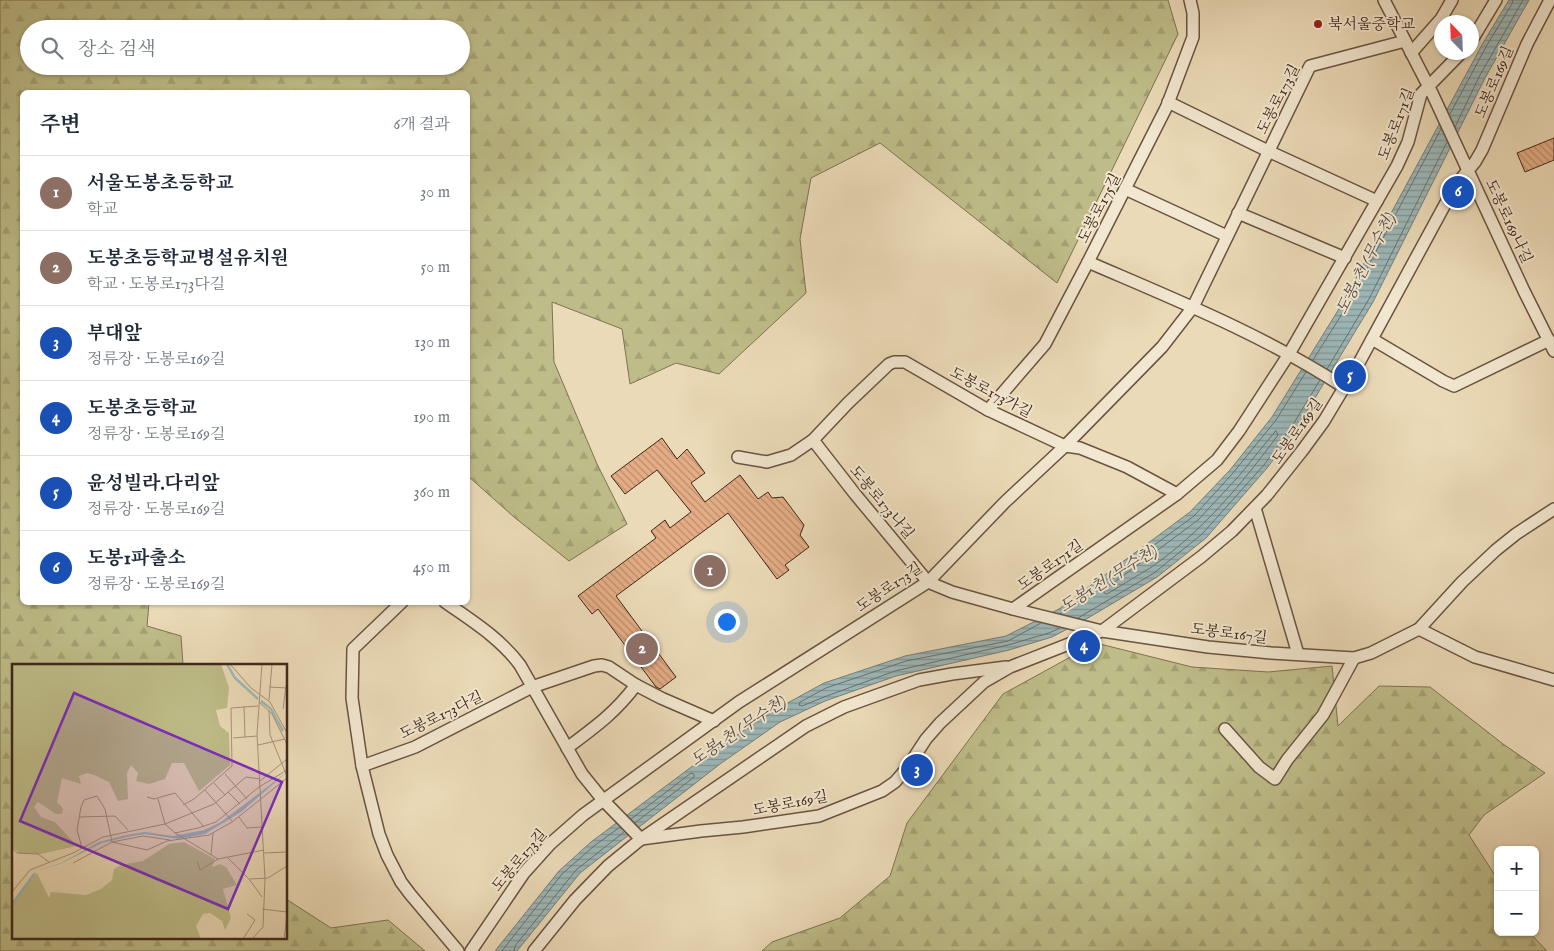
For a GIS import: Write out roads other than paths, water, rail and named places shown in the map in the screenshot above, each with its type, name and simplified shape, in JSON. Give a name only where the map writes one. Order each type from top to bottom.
[{"type":"street","name":"도봉로175길","points":[[988,410],[1045,344],[1168,102],[1192,37],[1193,13],[1190,0]]},
{"type":"street","name":"도봉로169나길","points":[[1384,0],[1469,169],[1524,291],[1554,350]]},
{"type":"street","points":[[1411,53],[1441,19],[1452,0]]},
{"type":"street","points":[[1479,28],[1496,0]]},
{"type":"street","name":"도봉로169길","points":[[639,837],[743,828],[819,816],[882,791],[895,782],[907,768],[926,739],[959,704],[984,682],[1010,667],[1098,630],[1201,557],[1232,531],[1255,508],[1302,451],[1372,339],[1455,186],[1482,150],[1527,44],[1550,0]]},
{"type":"street","name":"도봉로173길","points":[[471,951],[529,868],[568,827],[606,803],[714,720],[760,688],[928,582],[1005,502],[1065,446],[1162,346],[1193,307],[1310,66],[1405,41]]},
{"type":"street","points":[[1430,89],[1455,60]]},
{"type":"street","name":"도봉로171길","points":[[928,582],[952,592],[1013,609],[1177,494],[1209,468],[1239,431],[1292,355],[1405,148],[1412,131],[1421,94],[1430,89]]},
{"type":"street","name":"도봉로173길","points":[[1168,102],[1268,151]]},
{"type":"street","points":[[1268,151],[1377,201]]},
{"type":"street","points":[[1125,189],[1227,236]]},
{"type":"street","points":[[1238,212],[1345,258]]},
{"type":"street","points":[[1088,262],[1193,307],[1292,355],[1342,386]]},
{"type":"street","points":[[1372,339],[1454,386],[1549,340]]},
{"type":"street","name":"도봉로173가길","points":[[813,440],[889,364],[905,362],[988,410],[1065,446]]},
{"type":"street","points":[[738,456],[767,462],[777,460],[791,455],[813,440]]},
{"type":"street","name":"도봉로173나길","points":[[813,440],[928,582]]},
{"type":"street","points":[[1065,446],[1080,448],[1127,467],[1177,494]]},
{"type":"street","points":[[1255,508],[1298,654]]},
{"type":"street","name":"도봉로167길","points":[[1013,609],[1098,630],[1208,647],[1271,654],[1354,658],[1371,653],[1419,629],[1462,582],[1496,550],[1516,534],[1554,509]]},
{"type":"street","points":[[399,605],[352,649],[352,698],[362,766],[379,834],[394,869],[410,894],[458,951]]},
{"type":"street","points":[[449,605],[509,649],[520,664],[582,774],[606,803],[639,837]]},
{"type":"street","points":[[1419,629],[1476,658],[1554,680]]},
{"type":"street","points":[[1225,729],[1259,767],[1275,779],[1287,760],[1323,715],[1354,658]]},
{"type":"street","name":"도봉로173다길","points":[[362,766],[414,747],[532,687],[580,670],[602,665],[609,667],[660,698],[714,720]]},
{"type":"street","name":"도봉로169길","points":[[534,951],[590,884],[639,837],[821,717],[868,697],[919,680],[1010,667]]},
{"type":"street","points":[[567,748],[609,717],[636,685]]},
{"type":"water","name":"도봉1천 (무수천)","points":[[1509,0],[1529,0],[1485,78],[1373,302],[1295,431],[1267,468],[1206,538],[1157,577],[1052,637],[1009,650],[896,676],[825,701],[780,722],[720,764],[580,873],[517,951],[495,951],[559,871],[591,842],[710,753],[773,711],[824,683],[905,656],[1006,636],[1059,609],[1190,512],[1230,470],[1272,417],[1342,304],[1474,60],[1479,60],[1479,50]]},
{"type":"place","name":"북서울중학교","points":[[1318,24]]},
{"type":"place","name":"도봉1파출소","points":[[1458,192]]},
{"type":"place","name":"윤성빌라.다리앞","points":[[1350,376]]},
{"type":"place","name":"서울도봉초등학교","points":[[710,571]]},
{"type":"place","name":"도봉초등학교","points":[[1084,646]]},
{"type":"place","name":"도봉초등학교병설유치원","points":[[642,649]]},
{"type":"place","name":"부대앞","points":[[917,770]]}]
